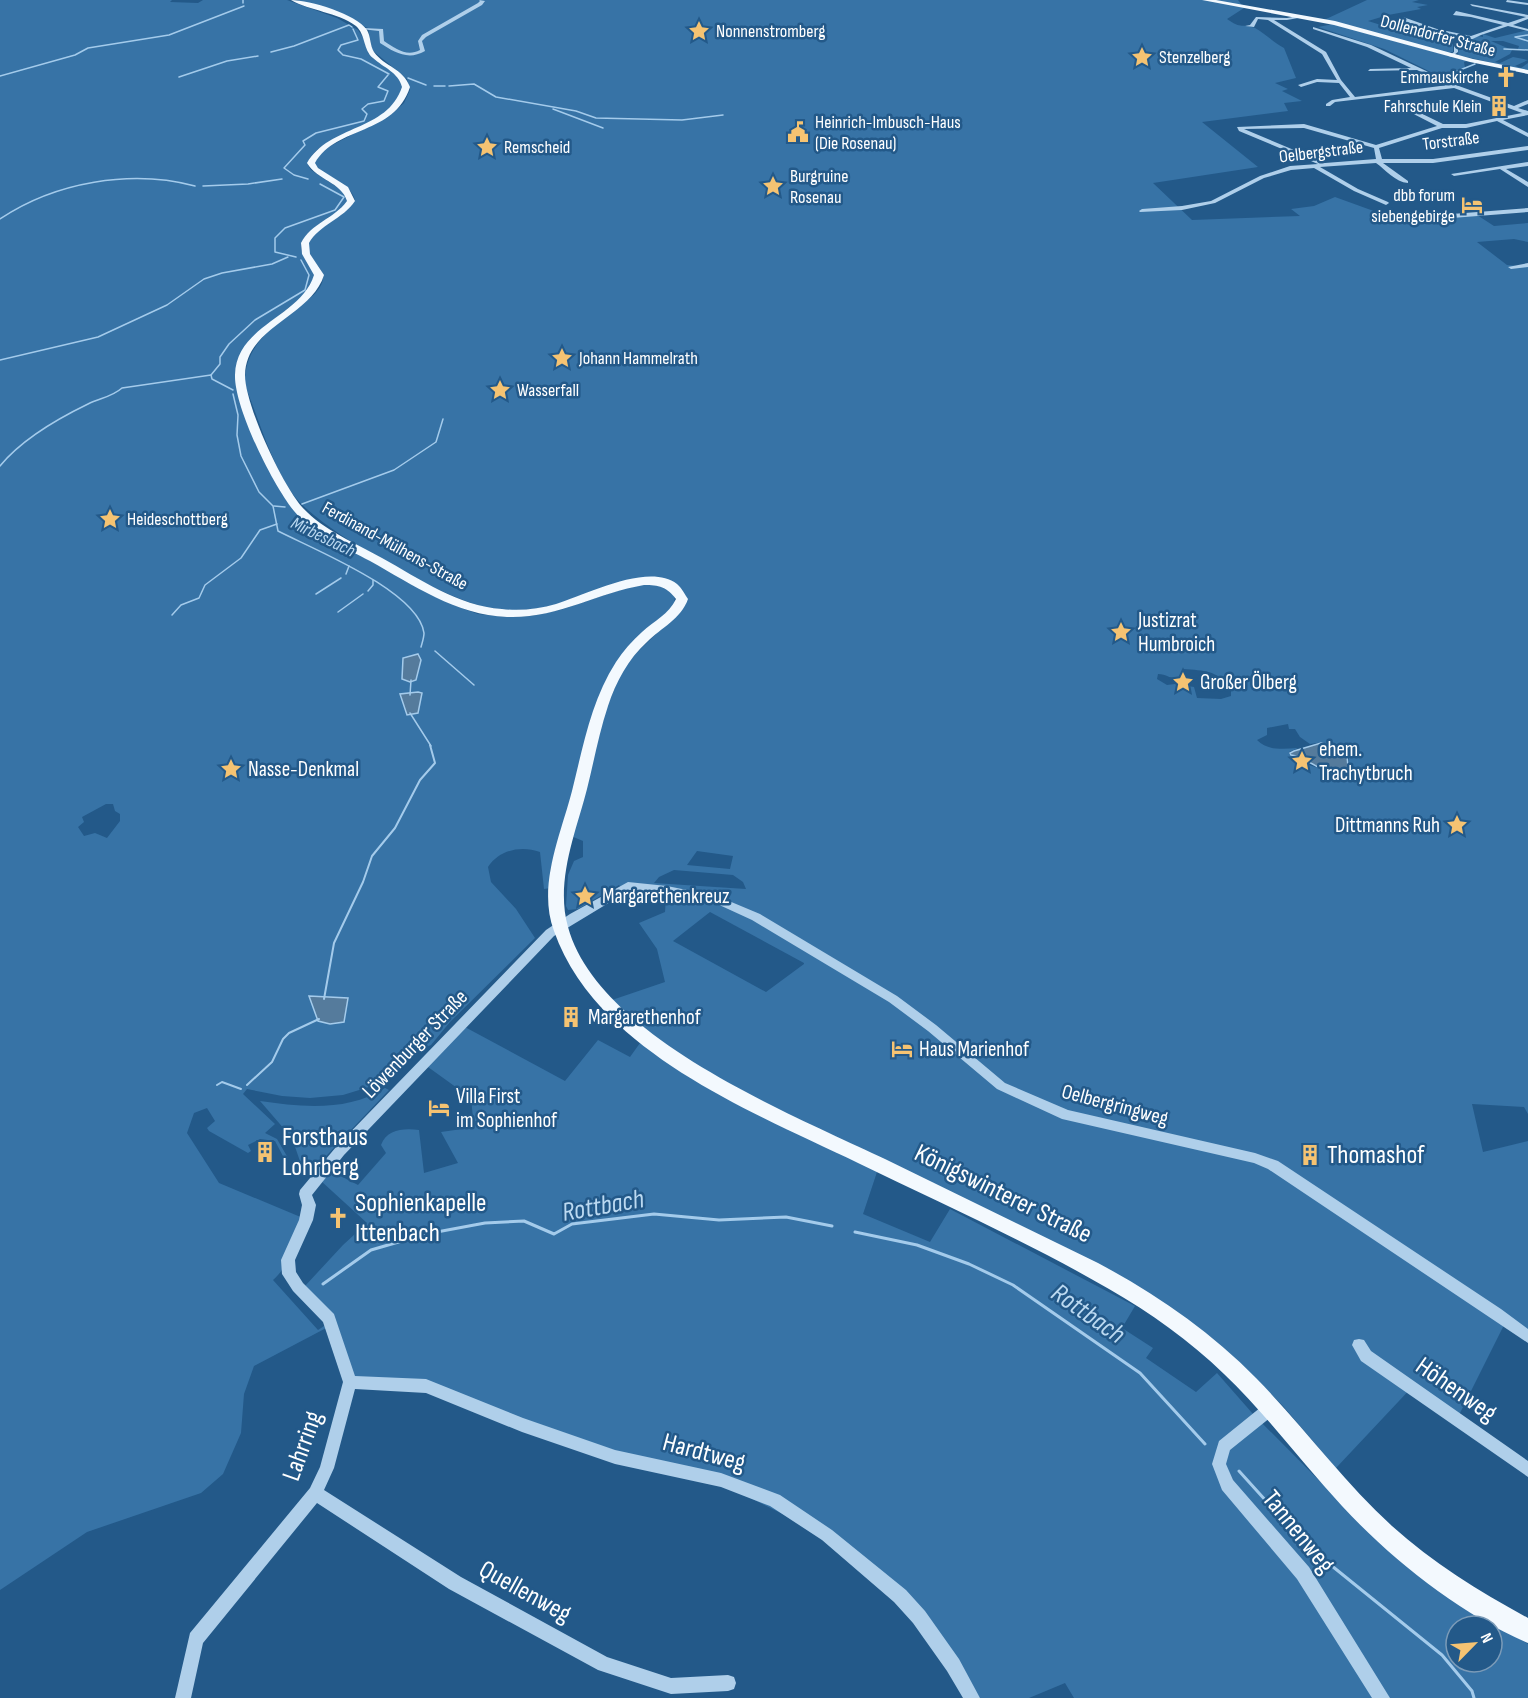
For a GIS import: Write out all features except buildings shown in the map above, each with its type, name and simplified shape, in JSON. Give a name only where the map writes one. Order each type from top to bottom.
[{"type":"main road","points":[[294,0],[350,20],[366,29]]},
{"type":"main road","name":"Dollendorfer Straße","points":[[1205,0],[1343,25],[1451,56],[1528,72]]},
{"type":"main road","name":"Ferdinand-Mülhens-Straße","points":[[366,29],[372,54],[395,70],[404,80],[405,95],[396,107],[383,117],[326,146],[313,156],[311,163],[314,170],[346,189],[351,201],[345,211],[307,238],[304,249],[318,271],[318,283],[308,296],[266,328],[252,344],[241,367],[242,392],[273,467],[287,495],[299,509],[336,537],[450,600],[478,610],[518,613],[563,606],[642,580],[669,585],[680,593],[681,604],[678,609],[640,641],[614,676],[597,720],[582,779]]},
{"type":"main road","name":"Königswinterer Straße","points":[[582,779],[560,870],[556,896],[559,926],[572,958],[591,985],[632,1026],[676,1058],[793,1123],[1119,1284],[1155,1306],[1198,1338],[1231,1368],[1361,1510],[1401,1548],[1441,1580],[1480,1605],[1528,1630]]},
{"type":"street","points":[[366,29],[381,30],[382,42],[400,53],[418,54],[423,50],[420,41],[424,36],[480,4],[483,2],[481,0]]},
{"type":"street","points":[[1511,0],[1508,1],[1528,4]]},
{"type":"street","points":[[1472,5],[1528,17]]},
{"type":"street","points":[[1469,16],[1528,30]]},
{"type":"street","points":[[1247,26],[1252,26],[1255,18],[1296,17]]},
{"type":"street","points":[[1451,56],[1456,52],[1456,45],[1469,37],[1528,17]]},
{"type":"street","points":[[1268,18],[1324,53],[1353,98]]},
{"type":"street","points":[[1414,23],[1469,37]]},
{"type":"street","points":[[1315,28],[1369,46],[1454,86],[1527,114]]},
{"type":"street","points":[[1384,60],[1396,58]]},
{"type":"street","points":[[1370,70],[1420,69]]},
{"type":"street","points":[[1301,85],[1317,80],[1341,82]]},
{"type":"street","points":[[1328,105],[1331,101],[1454,86]]},
{"type":"street","points":[[1513,108],[1528,102]]},
{"type":"street","points":[[1404,107],[1442,126]]},
{"type":"street","name":"Oelbergstraße","points":[[1142,211],[1207,204],[1272,173],[1290,168],[1377,161],[1379,159],[1376,147],[1442,126],[1466,126],[1527,114]]},
{"type":"street","points":[[1499,120],[1528,135]]},
{"type":"street","points":[[1326,166],[1239,128],[1307,126],[1376,147]]},
{"type":"street","points":[[1521,148],[1521,144],[1528,140]]},
{"type":"street","name":"Torstraße","points":[[1377,161],[1441,160],[1528,148]]},
{"type":"street","points":[[1377,161],[1392,171],[1397,179],[1406,182]]},
{"type":"street","points":[[1454,174],[1528,164]]},
{"type":"street","points":[[1316,166],[1356,190],[1386,203]]},
{"type":"street","points":[[1500,167],[1528,185]]},
{"type":"street","points":[[1439,217],[1528,210]]},
{"type":"street","points":[[1511,267],[1528,266]]},
{"type":"street","name":"Löwenburger Straße","points":[[350,1382],[329,1318],[298,1287],[289,1274],[288,1260],[306,1220],[309,1205],[304,1194],[340,1151],[559,926],[627,886]]},
{"type":"street","name":"Oelbergringweg","points":[[627,886],[667,890],[717,900],[756,917],[893,999],[932,1028],[1001,1086],[1066,1115],[1255,1158],[1274,1165],[1487,1306],[1528,1337]]},
{"type":"street","name":"Höhenweg","points":[[1359,1345],[1366,1356],[1528,1470]]},
{"type":"street","name":"Lahrring","points":[[183,1698],[196,1639],[315,1493],[327,1468],[350,1382]]},
{"type":"street","name":"Hardtweg","points":[[350,1382],[426,1386],[522,1425],[615,1458],[721,1480],[775,1500],[827,1535],[900,1596],[919,1617],[953,1665],[972,1698]]},
{"type":"street","name":"Tannenweg","points":[[1270,1408],[1224,1446],[1219,1464],[1227,1485],[1302,1573],[1382,1698]]},
{"type":"street","name":"Quellenweg","points":[[315,1493],[455,1583],[604,1664],[671,1686],[728,1683]]},
{"type":"shaded area","points":[[0,0],[172,0],[170,2],[198,3],[203,0],[287,0],[337,18],[358,30],[364,39],[368,53],[390,68],[403,84],[402,95],[385,114],[339,136],[318,149],[311,157],[308,165],[311,170],[340,189],[348,199],[346,206],[316,226],[304,239],[301,246],[302,253],[316,274],[303,296],[254,336],[239,361],[267,464],[283,496],[298,513],[348,549],[456,606],[478,614],[505,617],[531,616],[560,610],[638,584],[661,585],[675,595],[674,606],[620,658],[550,870],[551,888],[544,889],[540,852],[525,849],[511,850],[498,856],[488,867],[491,882],[516,909],[535,938],[450,1022],[431,1045],[406,1056],[369,1087],[343,1095],[310,1098],[282,1096],[247,1089],[243,1094],[275,1124],[265,1133],[277,1139],[288,1158],[285,1160],[275,1141],[260,1139],[248,1145],[251,1151],[248,1153],[209,1131],[207,1128],[215,1121],[207,1108],[194,1113],[187,1133],[219,1183],[303,1218],[288,1260],[273,1280],[318,1330],[327,1324],[330,1326],[254,1366],[244,1394],[241,1433],[223,1474],[201,1493],[87,1532],[0,1590]],"holes":[[[106,804],[113,804],[115,811],[120,814],[120,821],[107,838],[95,833],[84,836],[78,827],[84,822],[82,817]]]},
{"type":"shaded area","points":[[297,0],[1238,0],[1244,8],[1227,19],[1239,25],[1255,28],[1284,48],[1296,78],[1275,83],[1288,89],[1282,91],[1302,101],[1284,103],[1288,111],[1202,122],[1258,167],[1153,183],[1192,220],[1300,216],[1291,209],[1314,206],[1335,197],[1393,218],[1424,212],[1435,223],[1455,217],[1477,215],[1494,226],[1528,223],[1528,242],[1514,239],[1477,242],[1507,265],[1528,267],[1528,1114],[1524,1107],[1472,1104],[1483,1152],[1528,1141],[1528,1333],[1505,1323],[1458,1417],[1414,1385],[1336,1468],[1283,1406],[1235,1358],[1172,1311],[706,1074],[648,1037],[612,1000],[665,982],[657,949],[639,923],[665,912],[666,898],[625,892],[619,885],[578,909],[568,910],[566,906],[568,875],[574,861],[583,857],[583,841],[571,836],[595,742],[620,675],[632,658],[684,607],[686,598],[684,593],[673,583],[658,579],[557,605],[507,610],[470,603],[444,592],[354,543],[306,508],[292,493],[278,469],[245,385],[249,360],[261,339],[313,295],[322,283],[321,271],[308,249],[313,236],[324,225],[345,212],[355,200],[348,188],[314,163],[323,150],[393,113],[404,103],[410,90],[407,79],[372,50],[368,28]],"holes":[[[1183,669],[1209,672],[1220,677],[1231,688],[1231,696],[1221,699],[1197,698],[1194,687],[1167,685],[1157,679],[1158,674],[1176,679],[1183,678]],[[1288,724],[1289,729],[1295,729],[1300,737],[1310,744],[1326,743],[1341,747],[1349,754],[1349,767],[1359,774],[1344,771],[1339,775],[1306,764],[1290,755],[1289,752],[1298,748],[1276,749],[1261,744],[1257,740],[1267,735],[1267,728]],[[697,851],[733,856],[730,869],[687,865]],[[674,870],[733,875],[743,882],[746,889],[654,883],[659,877]],[[710,912],[804,963],[766,992],[673,941]]]},
{"type":"shaded area","points":[[1367,0],[1419,0],[1412,2],[1428,5],[1417,7],[1421,9],[1368,21],[1426,39],[1453,44],[1453,52],[1447,53],[1324,20]]},
{"type":"shaded area","points":[[1333,24],[1467,61],[1464,62],[1465,68],[1441,77],[1384,49],[1318,27]]},
{"type":"shaded area","points":[[1528,30],[1528,50],[1518,49],[1519,46],[1503,41],[1491,41],[1512,50],[1510,54],[1495,62],[1500,63],[1513,57],[1528,60],[1515,66],[1521,68],[1528,63],[1528,71],[1458,55],[1459,45],[1478,36],[1483,37],[1483,34],[1495,38]]},
{"type":"shaded area","points":[[418,654],[421,660],[416,680],[410,682],[402,679],[403,658]]},
{"type":"shaded area","points":[[422,693],[418,713],[407,715],[400,694]]},
{"type":"shaded area","points":[[1321,743],[1339,747],[1347,755],[1348,767],[1356,775],[1327,772],[1290,753]]},
{"type":"shaded area","points":[[309,996],[348,998],[344,1022],[330,1024],[318,1021]]},
{"type":"shaded area","points":[[463,1026],[565,1081],[598,1040],[630,1057],[640,1043],[877,1172],[863,1214],[930,1242],[950,1209],[1135,1306],[1122,1328],[1153,1348],[1146,1358],[1196,1392],[1217,1373],[1253,1414],[1397,1559],[1482,1614],[1444,1614],[1444,1674],[1504,1674],[1504,1628],[1528,1644],[1528,1698],[1074,1698],[1065,1683],[1029,1698],[980,1698],[918,1612],[825,1535],[720,1483],[522,1429],[426,1388],[352,1385],[333,1314],[305,1286],[367,1223],[321,1181],[333,1172],[358,1185],[386,1153],[381,1145],[387,1136],[408,1129],[419,1130],[424,1173],[458,1163],[441,1132],[462,1129],[473,1118],[471,1098],[428,1067]]},
{"type":"shaded area","points":[[385,1088],[389,1090],[310,1173],[303,1170],[292,1138],[260,1101],[324,1106],[356,1101]]},
{"type":"waterway","points":[[0,76],[75,55],[88,48],[169,35],[244,6]]},
{"type":"waterway","points":[[271,52],[294,46],[349,25],[352,27]]},
{"type":"waterway","name":"Mirbesbach","points":[[353,29],[358,40],[341,45],[338,50],[343,55],[361,59],[389,74]]},
{"type":"waterway","points":[[1528,35],[1515,37],[1528,41]]},
{"type":"waterway","points":[[1504,49],[1528,50]]},
{"type":"waterway","points":[[179,77],[227,61],[258,56]]},
{"type":"waterway","points":[[1456,83],[1445,76],[1475,64]]},
{"type":"waterway","name":"Mirbesbach","points":[[308,179],[294,175],[284,168],[305,145],[303,141],[316,133],[364,121],[367,114],[362,109],[368,104],[384,101],[388,91],[378,87],[388,75]]},
{"type":"waterway","points":[[408,78],[426,85]]},
{"type":"waterway","points":[[449,86],[474,84],[496,97],[576,111],[596,118],[682,120],[723,115]]},
{"type":"waterway","points":[[434,86],[445,86]]},
{"type":"waterway","points":[[553,109],[603,128]]},
{"type":"waterway","points":[[0,219],[45,196],[94,182],[145,179],[195,186]]},
{"type":"waterway","points":[[203,186],[248,184],[282,179]]},
{"type":"waterway","name":"Mirbesbach","points":[[296,257],[275,252],[275,238],[285,228],[335,210],[344,197],[320,184]]},
{"type":"waterway","points":[[0,360],[98,337],[167,305],[204,279],[222,273],[272,264],[288,257]]},
{"type":"waterway","name":"Mirbesbach","points":[[211,375],[220,364],[220,357],[229,344],[255,320],[305,290],[309,275],[301,260]]},
{"type":"waterway","points":[[0,466],[41,430],[122,388],[211,375]]},
{"type":"waterway","name":"Mirbesbach","points":[[211,375],[212,379],[233,390]]},
{"type":"waterway","name":"Mirbesbach","points":[[233,394],[238,415],[237,435],[241,456],[259,492],[273,506],[277,524]]},
{"type":"waterway","points":[[302,504],[394,470],[436,442],[443,419]]},
{"type":"waterway","points":[[274,506],[285,507]]},
{"type":"waterway","points":[[172,615],[181,605],[199,598],[205,585],[241,558],[260,530],[277,524]]},
{"type":"waterway","name":"Mirbesbach","points":[[277,524],[278,531],[373,580]]},
{"type":"waterway","points":[[346,574],[349,566]]},
{"type":"waterway","points":[[316,594],[341,578]]},
{"type":"waterway","points":[[368,591],[373,585],[373,580]]},
{"type":"waterway","name":"Mirbesbach","points":[[373,580],[404,602],[417,617],[424,633],[421,647]]},
{"type":"waterway","points":[[338,612],[363,594]]},
{"type":"waterway","points":[[435,651],[474,685]]},
{"type":"waterway","name":"Mirbesbach","points":[[410,695],[411,680]]},
{"type":"waterway","name":"Mirbesbach","points":[[410,713],[431,746]]},
{"type":"waterway","name":"Mirbesbach","points":[[324,999],[334,943],[363,882],[372,856],[395,828],[420,780],[435,763],[430,745]]},
{"type":"waterway","name":"Mirbesbach","points":[[247,1085],[272,1062],[283,1039],[289,1033],[319,1019]]},
{"type":"waterway","name":"Mirbesbach","points":[[217,1085],[222,1082],[241,1089]]},
{"type":"waterway","name":"Rottbach","points":[[323,1284],[371,1250],[426,1234],[485,1223],[524,1221],[554,1234],[572,1224],[654,1214],[719,1220],[786,1217],[832,1226]]},
{"type":"waterway","name":"Rottbach","points":[[855,1232],[917,1245],[969,1264],[1013,1285],[1140,1373],[1205,1444]]},
{"type":"waterway","name":"Rottbach","points":[[1239,1471],[1306,1545],[1442,1655],[1472,1691],[1474,1698]]},
{"type":"place","name":"Nonnenstromberg","points":[[699,31]]},
{"type":"place","name":"Stenzelberg","points":[[1142,57]]},
{"type":"place","name":"Emmauskirche","points":[[1506,77]]},
{"type":"place","name":"Fahrschule Klein","points":[[1499,106]]},
{"type":"place","name":"Heinrich-Imbusch-Haus (Die Rosenau)","points":[[798,132]]},
{"type":"place","name":"Remscheid","points":[[487,147]]},
{"type":"place","name":"Burgruine Rosenau","points":[[773,186]]},
{"type":"place","name":"dbb forum siebengebirge","points":[[1472,205]]},
{"type":"place","name":"Johann Hammelrath","points":[[562,358]]},
{"type":"place","name":"Wasserfall","points":[[500,390]]},
{"type":"place","name":"Heideschottberg","points":[[110,519]]},
{"type":"place","name":"Justizrat Humbroich","points":[[1121,632]]},
{"type":"place","name":"Großer Ölberg","points":[[1183,682]]},
{"type":"place","name":"ehem. Trachytbruch","points":[[1302,761]]},
{"type":"place","name":"Nasse-Denkmal","points":[[231,769]]},
{"type":"place","name":"Dittmanns Ruh","points":[[1457,825]]},
{"type":"place","name":"Margarethenkreuz","points":[[585,896]]},
{"type":"place","name":"Margarethenhof","points":[[571,1017]]},
{"type":"place","name":"Haus Marienhof","points":[[902,1049]]},
{"type":"place","name":"Villa First im Sophienhof","points":[[439,1108]]},
{"type":"place","name":"Forsthaus Lohrberg","points":[[265,1152]]},
{"type":"place","name":"Thomashof","points":[[1310,1155]]},
{"type":"place","name":"Sophienkapelle Ittenbach","points":[[338,1218]]}]
